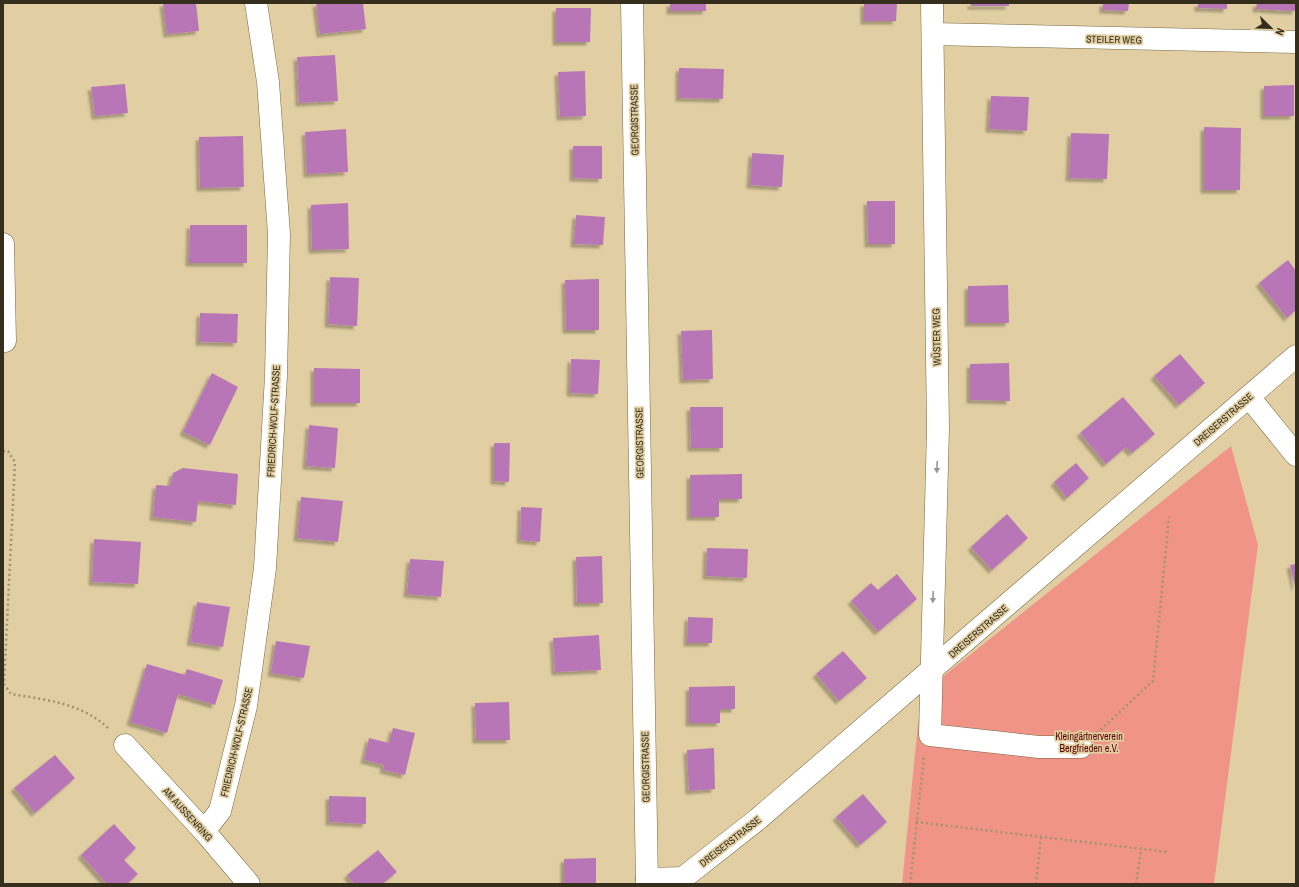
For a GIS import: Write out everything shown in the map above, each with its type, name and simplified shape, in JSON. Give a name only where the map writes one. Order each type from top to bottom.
[{"type":"street","name":"FRIEDRICH-WOLF-STRASSE","points":[[204,831],[220,811],[246,706],[265,568],[276,376],[279,234],[268,82],[256,3]]},
{"type":"street","name":"GEORGISTRASSE","points":[[632,3],[647,882]]},
{"type":"street","name":"WÜSTER WEG","points":[[930,735],[938,428],[932,3]]},
{"type":"street","name":"STEILER WEG","points":[[933,34],[1296,42]]},
{"type":"street","points":[[3,244],[5,341]]},
{"type":"street","name":"DREISERSTRASSE","points":[[647,882],[683,878],[758,819],[931,672],[1296,356]]},
{"type":"street","points":[[1249,396],[1296,455]]},
{"type":"street","points":[[930,735],[1039,747],[1082,747]]},
{"type":"street","name":"AM AUSSENRING","points":[[125,745],[204,831],[249,884]]},
{"type":"path","points":[[3,451],[8,451],[15,462],[4,684],[11,694],[62,703],[91,714],[125,745]]},
{"type":"path","points":[[1082,747],[1153,681],[1170,517]]},
{"type":"path","points":[[910,884],[924,751],[930,735]]},
{"type":"path","points":[[916,822],[1168,852]]},
{"type":"path","points":[[1036,884],[1041,837]]},
{"type":"path","points":[[1136,884],[1141,849]]},
{"type":"green space","name":"Kleingärtnerverein Bergfrieden e.V.","points":[[1231,446],[1258,545],[1214,884],[902,884],[921,694]]},
{"type":"building","points":[[163,3],[196,3],[199,31],[167,34]]},
{"type":"building","points":[[316,3],[363,3],[366,29],[320,34]]},
{"type":"building","points":[[670,3],[706,3],[706,11],[670,11]]},
{"type":"building","points":[[864,3],[897,3],[896,21],[864,21]]},
{"type":"building","points":[[971,3],[1009,3],[1009,6],[971,6]]},
{"type":"building","points":[[1103,3],[1129,3],[1128,11],[1103,10]]},
{"type":"building","points":[[1198,3],[1227,3],[1227,9],[1198,8]]},
{"type":"building","points":[[1257,3],[1296,3],[1296,11],[1256,9]]},
{"type":"building","points":[[556,8],[591,8],[590,42],[556,42]]},
{"type":"building","points":[[335,55],[338,101],[299,103],[297,57]]},
{"type":"building","points":[[679,68],[724,69],[723,99],[679,98]]},
{"type":"building","points":[[585,71],[586,116],[560,117],[558,72]]},
{"type":"building","points":[[125,84],[128,113],[95,116],[91,87]]},
{"type":"building","points":[[1294,85],[1294,116],[1264,116],[1264,86]]},
{"type":"building","points":[[991,96],[1029,97],[1027,131],[989,129]]},
{"type":"building","points":[[1204,127],[1241,128],[1240,190],[1204,190]]},
{"type":"building","points":[[346,129],[348,172],[307,174],[305,132]]},
{"type":"building","points":[[1071,133],[1109,134],[1107,179],[1069,178]]},
{"type":"building","points":[[243,136],[244,187],[200,188],[199,137]]},
{"type":"building","points":[[573,146],[602,146],[602,179],[573,178]]},
{"type":"building","points":[[752,153],[784,155],[782,187],[750,185]]},
{"type":"building","points":[[867,201],[895,201],[895,244],[868,244]]},
{"type":"building","points":[[348,203],[349,249],[312,250],[311,205]]},
{"type":"building","points":[[576,215],[605,217],[603,245],[574,244]]},
{"type":"building","points":[[190,225],[247,225],[247,263],[189,263]]},
{"type":"building","points":[[1288,260],[1296,271],[1296,310],[1287,318],[1259,283]]},
{"type":"building","points":[[330,277],[359,278],[357,326],[328,324]]},
{"type":"building","points":[[599,279],[599,330],[566,330],[565,280]]},
{"type":"building","points":[[1008,285],[1009,323],[968,323],[968,286]]},
{"type":"building","points":[[200,313],[238,314],[237,343],[199,342]]},
{"type":"building","points":[[712,330],[713,379],[683,380],[681,331]]},
{"type":"building","points":[[1180,354],[1205,383],[1179,405],[1154,376]]},
{"type":"building","points":[[571,359],[600,360],[598,394],[570,393]]},
{"type":"building","points":[[1009,363],[1010,401],[970,400],[970,364]]},
{"type":"building","points":[[314,368],[360,369],[360,403],[314,403]]},
{"type":"building","points":[[212,373],[238,387],[210,445],[183,432]]},
{"type":"building","points":[[1123,397],[1155,434],[1132,453],[1126,447],[1106,464],[1080,433]]},
{"type":"building","points":[[690,407],[723,407],[723,448],[691,448]]},
{"type":"building","points":[[309,425],[338,428],[335,468],[306,466]]},
{"type":"building","points":[[494,443],[510,443],[509,482],[494,481]]},
{"type":"building","points":[[1076,463],[1089,478],[1067,498],[1054,482]]},
{"type":"building","points":[[183,468],[238,474],[236,505],[198,501],[196,522],[153,517],[156,485],[170,486],[173,473]]},
{"type":"building","points":[[742,474],[742,499],[719,499],[719,517],[690,517],[690,475]]},
{"type":"building","points":[[301,497],[343,501],[338,542],[297,538]]},
{"type":"building","points":[[521,507],[542,508],[540,542],[520,540]]},
{"type":"building","points":[[1007,514],[1028,538],[992,570],[971,547]]},
{"type":"building","points":[[94,539],[141,542],[138,584],[92,582]]},
{"type":"building","points":[[707,548],[748,549],[747,578],[706,576]]},
{"type":"building","points":[[602,556],[603,603],[577,603],[576,557]]},
{"type":"building","points":[[410,559],[444,561],[441,597],[407,594]]},
{"type":"building","points":[[1296,564],[1296,587],[1295,587],[1290,565]]},
{"type":"building","points":[[897,574],[917,599],[878,632],[851,601],[871,583],[878,590]]},
{"type":"building","points":[[197,602],[230,607],[223,647],[190,642]]},
{"type":"building","points":[[688,617],[713,618],[712,643],[687,643]]},
{"type":"building","points":[[599,635],[601,670],[555,672],[553,638]]},
{"type":"building","points":[[276,641],[310,646],[304,678],[271,673]]},
{"type":"building","points":[[843,651],[867,678],[839,701],[816,674]]},
{"type":"building","points":[[147,664],[185,675],[187,669],[223,680],[215,705],[178,694],[167,733],[130,722]]},
{"type":"building","points":[[735,686],[735,709],[720,709],[720,723],[689,723],[689,687]]},
{"type":"building","points":[[509,702],[510,740],[476,740],[475,703]]},
{"type":"building","points":[[393,728],[415,733],[405,775],[383,770],[384,765],[364,760],[369,738],[389,743]]},
{"type":"building","points":[[714,748],[715,789],[689,791],[687,750]]},
{"type":"building","points":[[55,755],[75,778],[35,813],[14,788]]},
{"type":"building","points":[[863,794],[887,822],[860,845],[836,817]]},
{"type":"building","points":[[329,796],[366,797],[366,824],[329,822]]},
{"type":"building","points":[[114,824],[136,848],[124,860],[138,874],[127,884],[107,884],[81,855]]},
{"type":"building","points":[[378,850],[397,872],[382,884],[354,884],[347,875]]},
{"type":"building","points":[[596,858],[596,884],[564,884],[564,859]]}]
